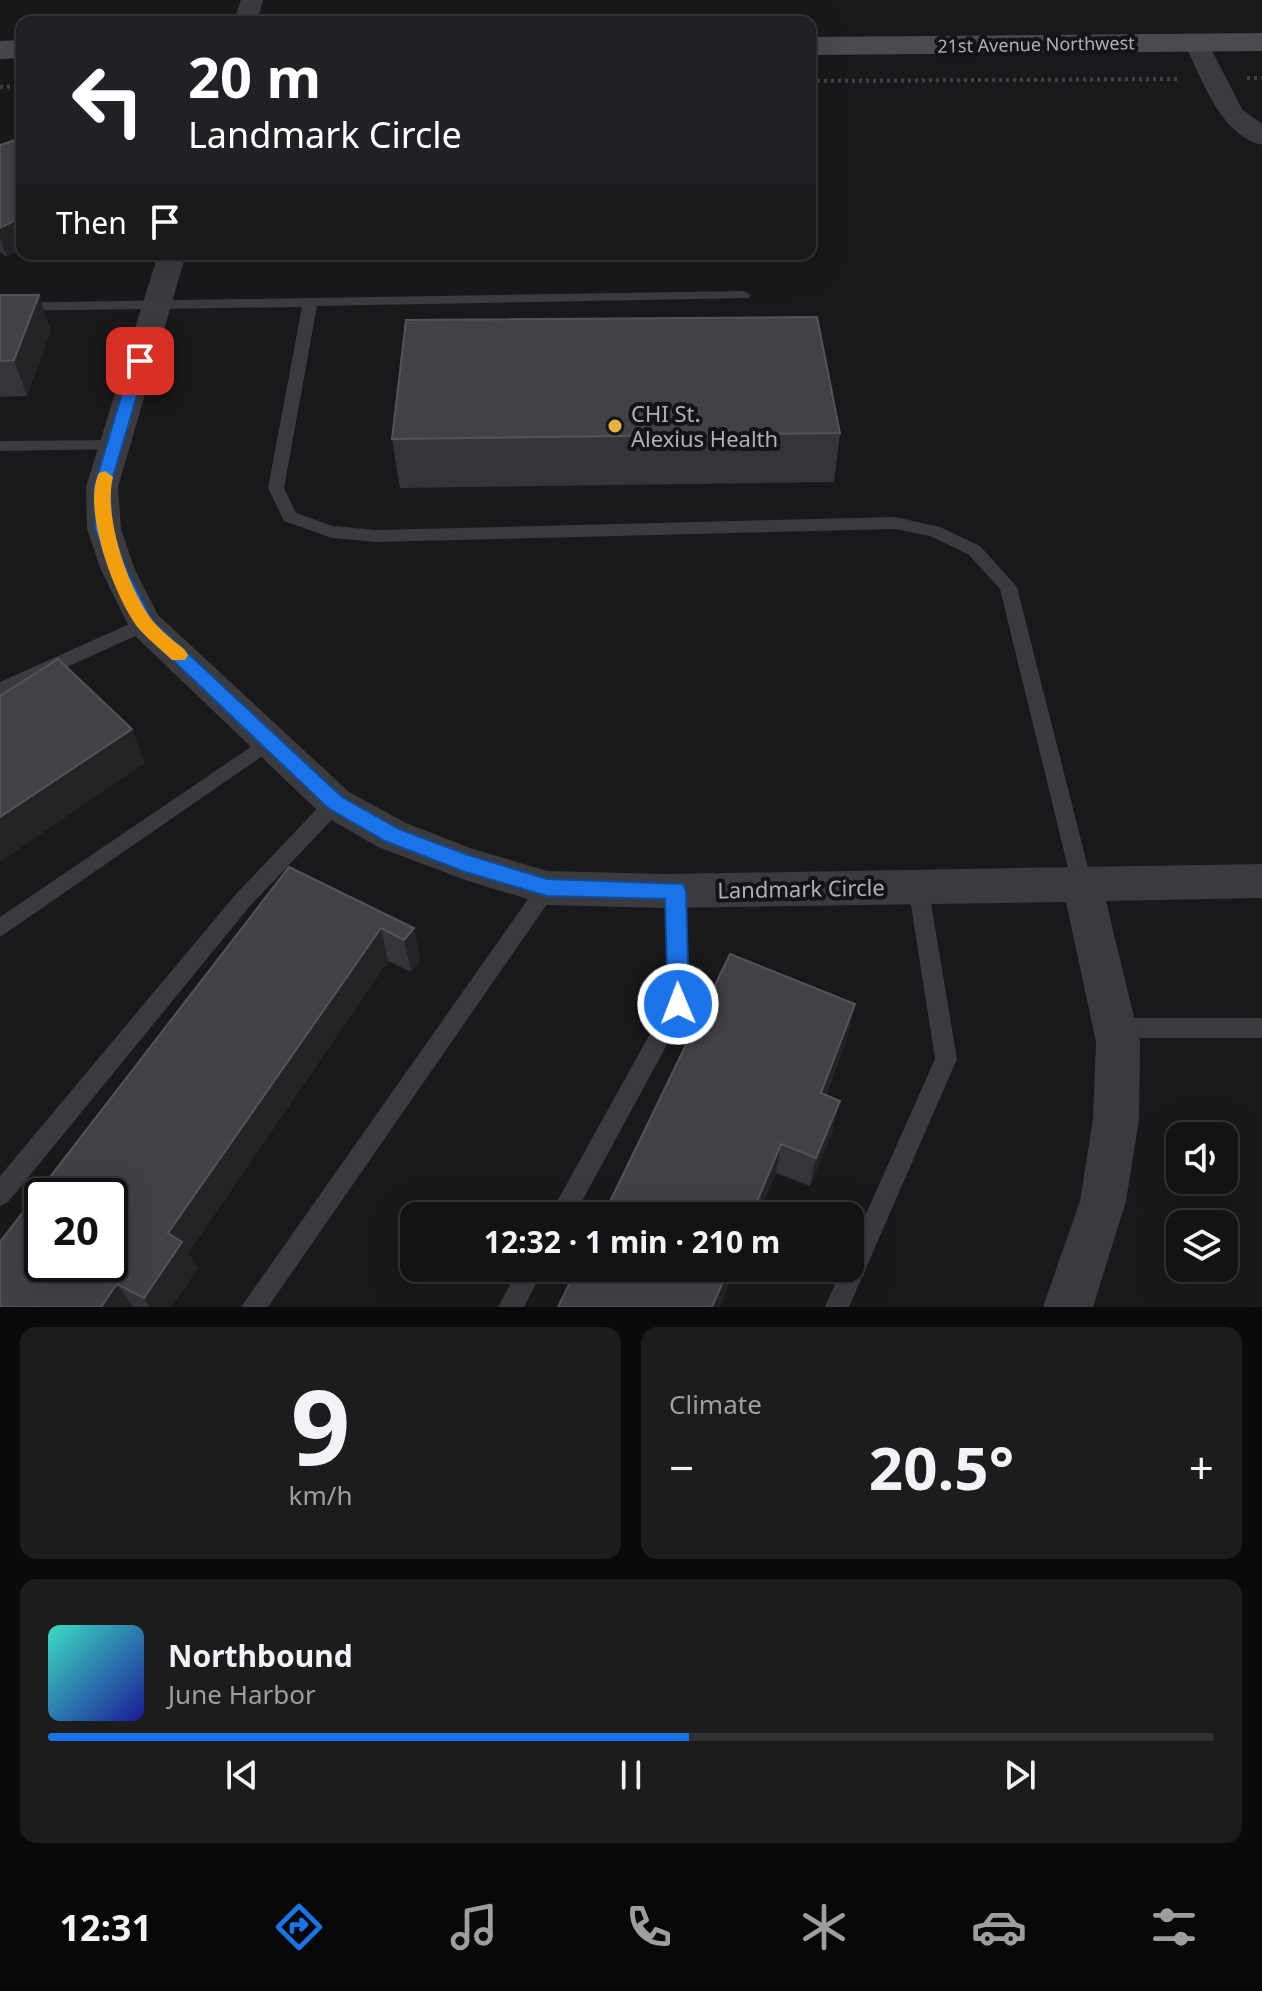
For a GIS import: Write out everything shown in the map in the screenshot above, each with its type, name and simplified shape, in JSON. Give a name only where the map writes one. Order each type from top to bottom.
[{"type":"street","name":"21st Avenue Northwest","points":[[816,46],[1262,42]]},
{"type":"street","points":[[1196,43],[1232,113],[1262,137]]},
{"type":"street","name":"Landmark Circle","points":[[170,260],[102,487],[104,529],[118,570],[145,624],[335,803],[392,835],[465,863],[547,888],[676,891],[1262,881]]},
{"type":"street","points":[[1068,1307],[1103,1201],[1116,1119],[1118,1042],[1082,884]]},
{"type":"lane","points":[[0,307],[744,295]]},
{"type":"lane","points":[[310,303],[276,488],[290,517],[332,532],[376,536],[895,523],[934,531],[974,550],[1008,587],[1082,884]]},
{"type":"lane","points":[[0,446],[113,445]]},
{"type":"lane","points":[[0,690],[145,624]]},
{"type":"lane","points":[[0,928],[270,741]]},
{"type":"lane","points":[[0,1194],[243,900],[335,803]]},
{"type":"lane","points":[[837,1307],[946,1059],[918,886]]},
{"type":"lane","points":[[253,1307],[547,888]]},
{"type":"lane","points":[[569,1202],[678,1004],[676,891]]},
{"type":"lane","points":[[1114,1028],[1262,1028]]},
{"type":"lane","points":[[510,1307],[524,1282]]},
{"type":"path","points":[[816,81],[1262,78]]},
{"type":"building","points":[[16,140],[16,220],[0,228],[0,145]]},
{"type":"building","points":[[0,295],[39,295],[14,360],[0,361]]},
{"type":"building","points":[[817,317],[840,433],[392,439],[406,320]]},
{"type":"building","points":[[58,659],[132,729],[0,817],[0,696]]},
{"type":"building","points":[[289,867],[414,928],[404,940],[381,928],[168,1233],[182,1242],[144,1298],[117,1284],[101,1307],[0,1307],[0,1242],[24,1211],[24,1282],[128,1282],[128,1178],[49,1178]]},
{"type":"building","points":[[730,954],[855,1004],[821,1093],[840,1101],[816,1158],[781,1144],[757,1202],[610,1202]]},
{"type":"building","points":[[570,1282],[723,1282],[712,1307],[558,1307]]},
{"type":"slow traffic","points":[[105,477],[102,487],[104,529],[118,570],[145,624],[178,655]]},
{"type":"place","name":"CHI St. Alexius Health","points":[[615,426]]},
{"type":"route","points":[[140,361],[102,487],[104,529],[118,570],[145,624],[335,803],[392,835],[465,863],[547,888],[676,891],[678,1004]]}]
